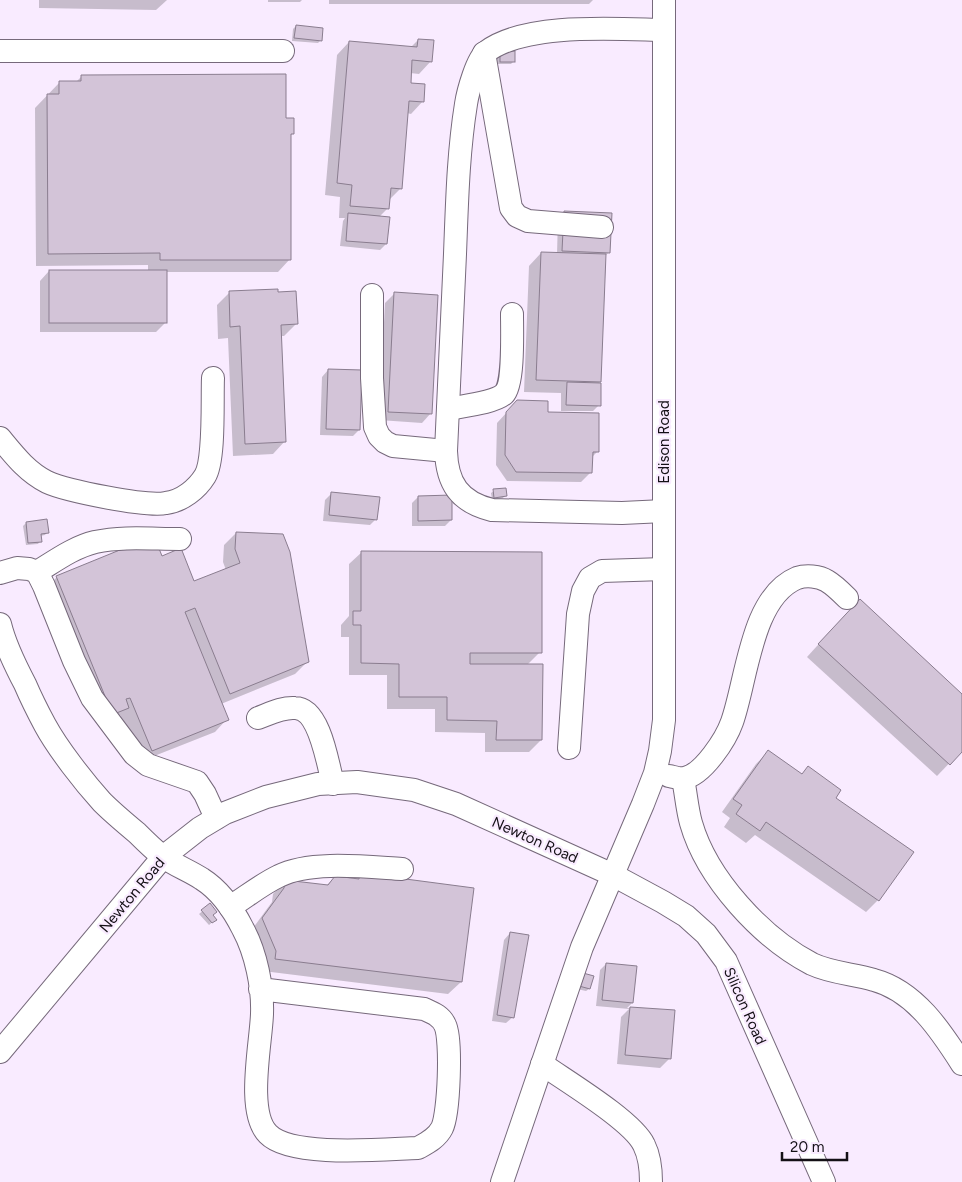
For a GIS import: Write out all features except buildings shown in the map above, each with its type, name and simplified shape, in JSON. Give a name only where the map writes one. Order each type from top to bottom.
[{"type":"lane","name":"Edison Road","points":[[502,1182],[582,947],[644,804],[660,751],[664,720],[664,0]]},
{"type":"lane","points":[[664,30],[583,28],[537,33],[502,42],[484,53],[475,72],[466,102],[459,165],[446,451],[446,468],[453,485],[464,497],[478,507],[501,510],[664,511]]},
{"type":"lane","points":[[0,51],[283,51]]},
{"type":"lane","points":[[484,53],[511,208],[517,216],[528,221],[602,227]]},
{"type":"lane","points":[[372,295],[372,378],[375,427],[377,432],[385,442],[393,446],[446,451]]},
{"type":"lane","points":[[448,409],[492,400],[504,394],[509,384],[511,370],[512,314]]},
{"type":"lane","points":[[0,438],[19,462],[47,482],[83,493],[166,504],[196,489],[206,474],[211,452],[213,378]]},
{"type":"lane","points":[[37,572],[70,552],[94,543],[121,538],[180,539]]},
{"type":"lane","points":[[0,573],[17,568],[37,572],[74,661],[92,698],[134,754],[148,765],[197,782],[206,794],[216,818]]},
{"type":"lane","points":[[569,748],[578,614],[583,591],[590,578],[602,571],[664,569]]},
{"type":"lane","points":[[654,773],[683,779],[708,763],[732,724],[754,640],[764,614],[775,595],[787,582],[801,577],[815,577],[826,581],[847,598]]},
{"type":"lane","points":[[0,624],[19,674],[46,727],[75,768],[103,803],[163,857],[202,878],[216,890],[230,907],[244,930],[254,958],[262,1013],[256,1101],[261,1123],[269,1135],[287,1144],[305,1149],[418,1148],[430,1141],[442,1129],[448,1100],[448,1039],[446,1026],[438,1015],[424,1009],[260,989]]},
{"type":"lane","points":[[258,718],[285,708],[297,707],[308,714],[318,729],[333,784]]},
{"type":"lane","points":[[683,779],[691,824],[702,852],[713,871],[742,908],[779,944],[813,964],[876,980],[899,990],[920,1008],[962,1064]]},
{"type":"lane","name":"Newton Road","points":[[0,1052],[163,857],[216,818],[266,797],[318,784],[357,782],[414,790],[456,804],[612,875]]},
{"type":"lane","points":[[230,907],[280,875],[303,868],[351,866],[402,869]]},
{"type":"lane","name":"Silicon Road","points":[[612,875],[686,916],[706,934],[726,962],[824,1182]]},
{"type":"lane","points":[[542,1064],[617,1116],[636,1132],[644,1143],[648,1155],[651,1182]]}]
